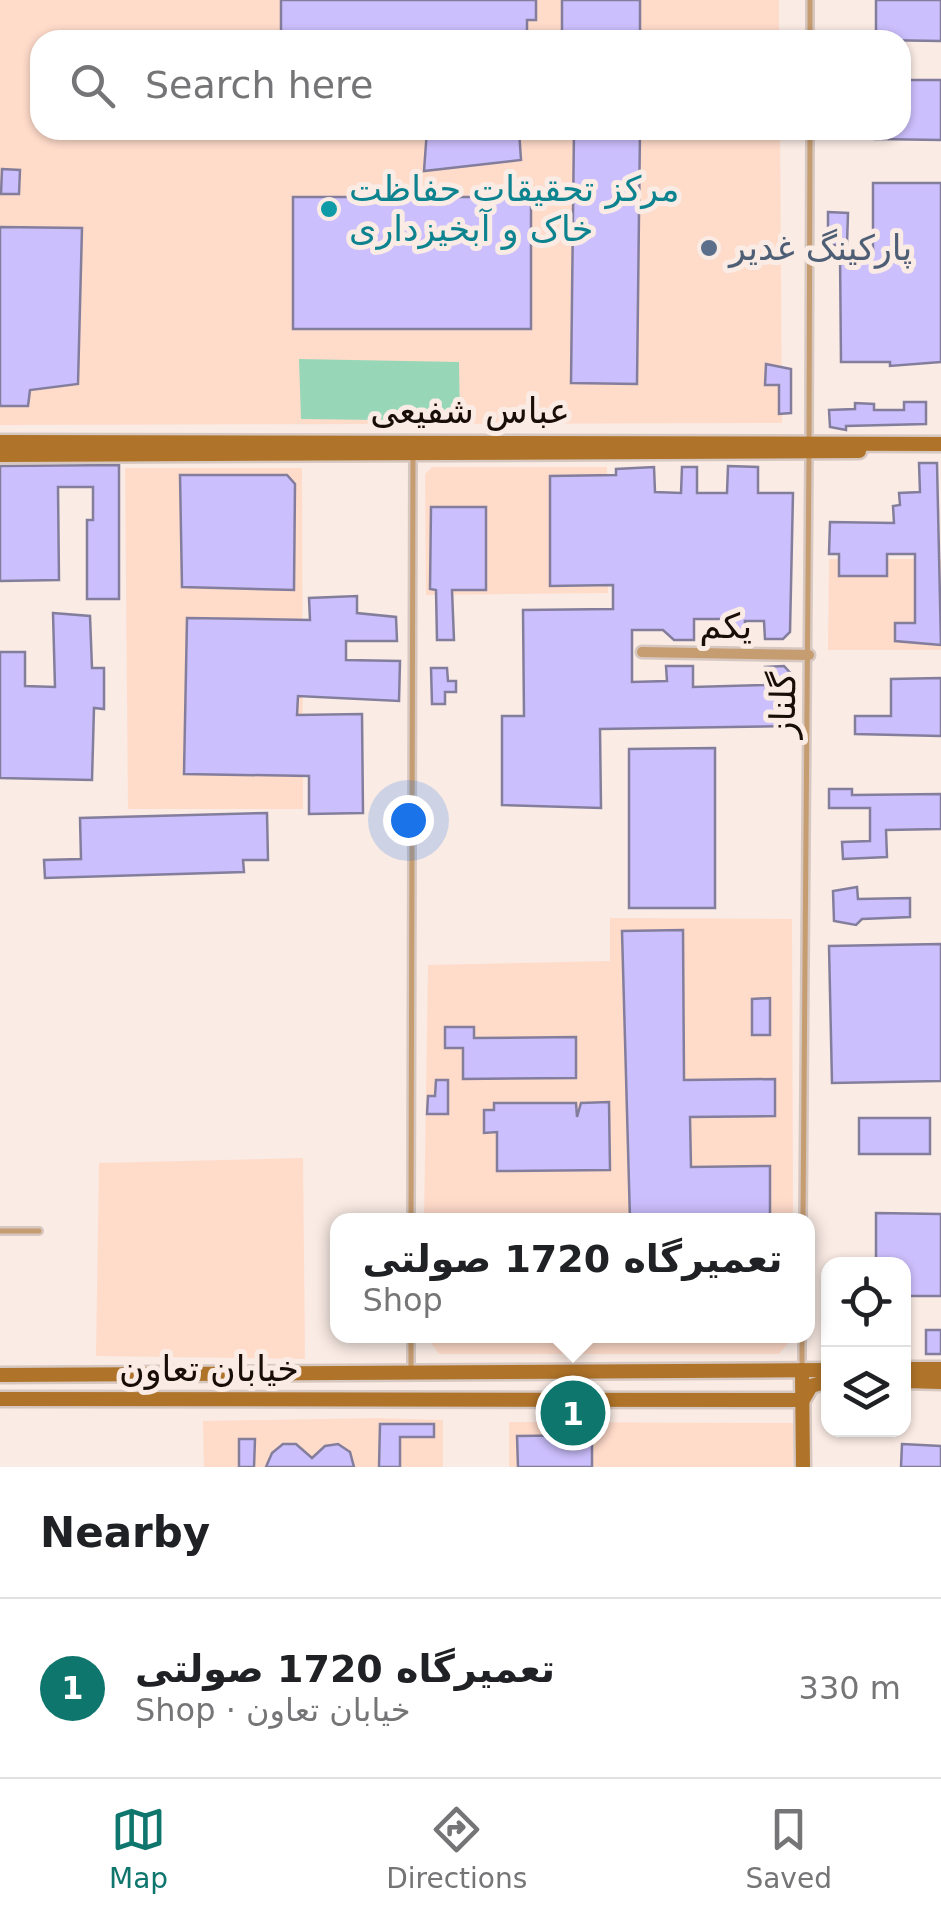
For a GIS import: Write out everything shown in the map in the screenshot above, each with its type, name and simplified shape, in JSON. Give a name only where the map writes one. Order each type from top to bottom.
[{"type":"street","name":"عباس شفیعی","points":[[0,442],[413,448]]},
{"type":"street","name":"عباس شفیعی","points":[[0,455],[941,444]]},
{"type":"street","name":"عباس شفیعی","points":[[809,445],[941,452]]},
{"type":"street","name":"یکم","points":[[642,652],[809,655]]},
{"type":"street","points":[[911,1369],[941,1368]]},
{"type":"street","points":[[802,1370],[803,1467]]},
{"type":"street","name":"خیابان تعاون","points":[[0,1376],[821,1370]]},
{"type":"street","points":[[911,1382],[941,1382]]},
{"type":"street","points":[[802,1400],[811,1386],[821,1383]]},
{"type":"street","name":"خیابان تعاون","points":[[0,1399],[802,1400]]},
{"type":"lane","points":[[810,0],[810,30]]},
{"type":"lane","name":"گلناز","points":[[804,1213],[810,140]]},
{"type":"lane","points":[[411,1213],[413,448]]},
{"type":"lane","points":[[0,1231],[39,1231]]},
{"type":"lane","points":[[411,1343],[411,1375]]},
{"type":"lane","points":[[802,1343],[802,1370]]},
{"type":"shaded area","points":[[0,0],[779,0],[779,30],[30,30],[30,140],[780,140],[782,423],[0,425]]},
{"type":"shaded area","points":[[432,467],[607,467],[608,593],[426,595],[425,474]]},
{"type":"shaded area","points":[[125,468],[302,468],[303,809],[128,809]]},
{"type":"shaded area","points":[[829,559],[941,559],[941,650],[828,650]]},
{"type":"shaded area","points":[[610,918],[792,919],[793,1213],[424,1213],[428,965],[610,961]]},
{"type":"shaded area","points":[[303,1158],[305,1359],[96,1356],[99,1163]]},
{"type":"shaded area","points":[[431,1343],[789,1343],[779,1354],[439,1354]]},
{"type":"shaded area","points":[[443,1420],[443,1467],[204,1467],[203,1421]]},
{"type":"shaded area","points":[[509,1422],[793,1423],[793,1467],[509,1467]]},
{"type":"green space","points":[[299,359],[459,362],[460,421],[301,419]]},
{"type":"building","points":[[281,0],[536,0],[536,20],[527,20],[527,30],[281,30]]},
{"type":"building","points":[[562,0],[640,0],[640,30],[562,30]]},
{"type":"building","points":[[876,0],[941,0],[941,41],[911,41],[911,30],[876,30]]},
{"type":"building","points":[[911,80],[941,80],[941,140],[911,140]]},
{"type":"building","points":[[426,140],[520,140],[521,160],[424,171]]},
{"type":"building","points":[[574,140],[640,140],[637,384],[571,383]]},
{"type":"building","points":[[2,169],[20,170],[19,194],[1,194]]},
{"type":"building","points":[[873,183],[941,183],[941,362],[890,366],[890,362],[841,362],[840,253],[873,253]]},
{"type":"building","points":[[293,197],[531,197],[531,329],[293,329]]},
{"type":"building","points":[[828,212],[848,213],[847,245],[828,245]]},
{"type":"building","points":[[0,227],[82,228],[78,384],[30,390],[28,406],[0,406]]},
{"type":"building","points":[[766,364],[791,369],[791,413],[779,414],[779,385],[765,385]]},
{"type":"building","points":[[904,402],[926,402],[926,424],[846,426],[846,430],[830,427],[829,410],[855,409],[855,403],[874,404],[874,410],[904,410]]},
{"type":"building","points":[[919,463],[937,463],[941,645],[895,641],[895,623],[915,623],[915,554],[887,554],[887,576],[839,576],[839,554],[829,554],[830,522],[894,523],[893,506],[900,505],[899,493],[920,492]]},
{"type":"building","points":[[119,465],[119,599],[87,599],[87,520],[93,520],[93,487],[58,487],[59,580],[0,581],[0,466]]},
{"type":"building","points":[[728,466],[758,467],[758,493],[793,493],[790,632],[783,639],[765,639],[764,621],[745,621],[745,637],[728,637],[728,619],[694,619],[694,640],[674,640],[663,630],[632,630],[632,682],[667,681],[666,666],[693,666],[693,687],[765,685],[765,667],[784,666],[794,677],[793,726],[600,729],[601,808],[502,805],[502,716],[524,716],[523,610],[613,609],[613,585],[550,586],[550,476],[616,475],[616,469],[654,467],[655,492],[681,493],[682,467],[697,467],[697,493],[727,493]]},
{"type":"building","points":[[180,475],[287,475],[295,484],[294,590],[182,587]]},
{"type":"building","points":[[431,507],[486,507],[486,590],[452,590],[454,640],[437,640],[436,590],[430,589]]},
{"type":"building","points":[[357,596],[357,613],[396,617],[397,641],[346,641],[346,660],[400,661],[399,701],[298,696],[297,715],[362,714],[363,813],[309,814],[309,776],[184,774],[187,618],[310,620],[309,598]]},
{"type":"building","points":[[53,613],[90,616],[92,668],[104,668],[104,709],[94,708],[92,780],[0,778],[0,652],[25,652],[25,686],[55,687]]},
{"type":"building","points":[[431,668],[447,668],[448,681],[456,681],[456,692],[445,692],[445,704],[432,704]]},
{"type":"building","points":[[941,678],[941,736],[855,734],[855,716],[891,716],[891,679]]},
{"type":"building","points":[[715,748],[715,908],[629,908],[629,749]]},
{"type":"building","points":[[829,789],[852,789],[852,795],[941,794],[941,829],[886,830],[887,857],[843,859],[842,842],[870,841],[870,808],[829,808]]},
{"type":"building","points":[[267,813],[268,860],[243,860],[244,872],[45,878],[44,860],[81,859],[80,818]]},
{"type":"building","points":[[857,887],[858,899],[910,898],[910,917],[862,919],[856,925],[834,921],[833,891]]},
{"type":"building","points":[[683,930],[684,1080],[775,1079],[775,1116],[690,1117],[691,1167],[770,1166],[770,1213],[630,1213],[622,931]]},
{"type":"building","points":[[941,944],[941,1081],[832,1083],[829,946]]},
{"type":"building","points":[[770,998],[770,1035],[752,1035],[752,999]]},
{"type":"building","points":[[445,1027],[474,1027],[474,1038],[576,1037],[576,1078],[463,1079],[463,1048],[445,1048]]},
{"type":"building","points":[[436,1080],[448,1080],[448,1114],[427,1114],[428,1096],[435,1096]]},
{"type":"building","points":[[609,1102],[610,1170],[497,1171],[497,1132],[484,1133],[484,1110],[494,1110],[494,1103],[576,1103],[577,1117],[581,1103]]},
{"type":"building","points":[[859,1118],[930,1118],[930,1154],[859,1154]]},
{"type":"building","points":[[876,1213],[941,1214],[941,1296],[911,1296],[911,1257],[876,1257]]},
{"type":"building","points":[[926,1330],[941,1330],[941,1354],[926,1354]]},
{"type":"building","points":[[380,1424],[434,1424],[434,1437],[400,1437],[400,1467],[379,1467]]},
{"type":"building","points":[[592,1435],[592,1467],[518,1467],[517,1436]]},
{"type":"building","points":[[239,1439],[255,1439],[254,1467],[239,1467]]},
{"type":"building","points":[[283,1444],[296,1444],[312,1458],[325,1446],[338,1444],[350,1452],[354,1467],[266,1467],[272,1453]]},
{"type":"building","points":[[902,1444],[941,1446],[941,1467],[901,1467]]},
{"type":"place","name":"مرکز تحقیقات حفاظت خاک و آبخیزداری","points":[[329,209]]},
{"type":"place","name":"پارکینگ غدیر","points":[[709,248]]},
{"type":"place","name":"تعمیرگاه 1720 صولتی","points":[[573,1413]]}]
